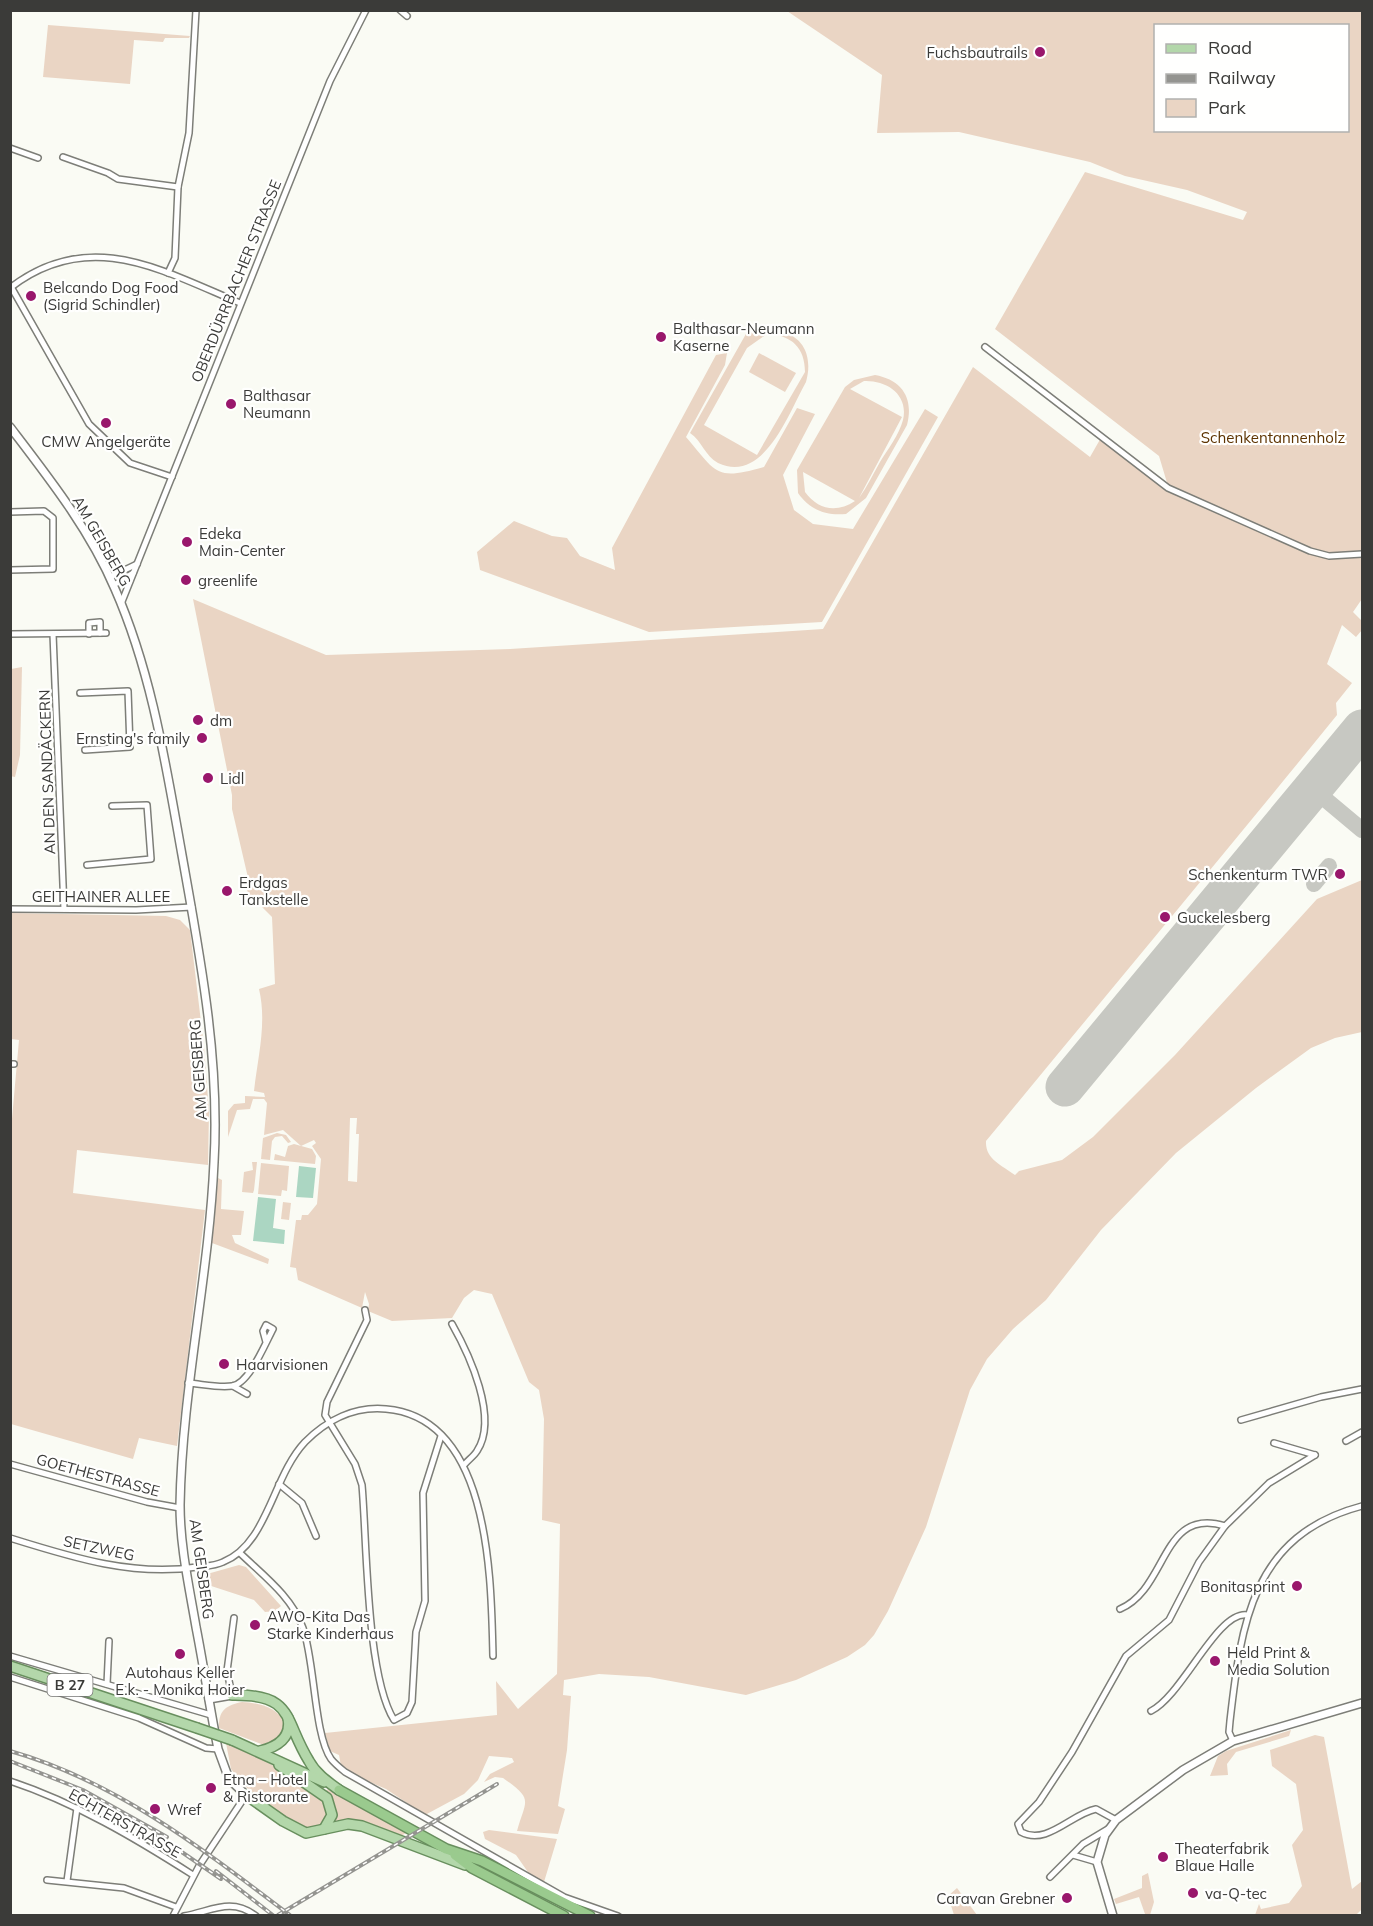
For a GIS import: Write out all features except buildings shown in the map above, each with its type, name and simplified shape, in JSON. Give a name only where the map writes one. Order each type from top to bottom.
[{"type":"highway","name":"B 27","points":[[339,1790],[446,1849],[472,1868],[564,1916]]},
{"type":"highway","name":"B 27","points":[[446,1849],[482,1861],[590,1916]]},
{"type":"main road","name":"B 27","points":[[10,1666],[231,1740],[260,1751],[339,1790]]},
{"type":"main road","points":[[232,1695],[272,1700],[287,1716],[310,1763],[339,1790]]},
{"type":"main road","points":[[260,1751],[273,1748],[285,1738],[289,1726],[287,1716]]},
{"type":"main road","points":[[272,1757],[281,1767],[327,1798],[332,1815],[324,1829]]},
{"type":"main road","points":[[246,1794],[297,1830],[306,1833],[317,1833],[324,1829],[348,1824],[362,1826],[472,1868]]},
{"type":"street","points":[[168,273],[175,258],[178,187],[189,133],[196,10]]},
{"type":"street","name":"OBERDÜRRBACHER STRASSE","points":[[122,604],[330,81],[366,10]]},
{"type":"street","points":[[400,10],[407,16]]},
{"type":"street","points":[[10,148],[38,158]]},
{"type":"street","points":[[63,157],[108,173],[118,179],[178,187]]},
{"type":"street","points":[[172,477],[130,463],[88,424],[11,287],[59,262],[94,256],[130,259],[240,303]]},
{"type":"street","points":[[985,347],[1168,488],[1257,529],[1322,555],[1362,554]]},
{"type":"street","name":"AM GEISBERG","points":[[10,427],[54,486],[110,577],[122,604],[144,672],[162,742],[192,907],[210,1026],[215,1141],[204,1266],[188,1383],[182,1447],[180,1508],[185,1569],[218,1749],[230,1779],[246,1794]]},
{"type":"street","points":[[10,512],[44,511],[51,515],[53,569],[10,570]]},
{"type":"street","points":[[110,577],[137,564]]},
{"type":"street","points":[[114,585],[134,572]]},
{"type":"street","points":[[10,634],[89,634],[103,633],[100,622],[89,623],[89,634]]},
{"type":"street","name":"AN DEN SANDÄCKERN","points":[[53,634],[64,909]]},
{"type":"street","points":[[80,693],[128,691],[130,747],[86,750]]},
{"type":"street","points":[[87,865],[152,859],[147,805],[112,806]]},
{"type":"street","name":"GEITHAINER ALLEE","points":[[10,909],[192,907]]},
{"type":"street","points":[[365,1310],[367,1320],[327,1402],[325,1415],[355,1464],[363,1485],[377,1668],[389,1712],[394,1720],[407,1713],[412,1702],[416,1632],[424,1601],[423,1493],[441,1436]]},
{"type":"street","points":[[452,1324],[479,1380],[482,1405],[484,1434],[477,1451],[464,1465]]},
{"type":"street","points":[[233,1386],[247,1376],[266,1342]]},
{"type":"street","points":[[188,1383],[233,1386],[247,1394]]},
{"type":"street","points":[[1241,1420],[1310,1400],[1362,1389]]},
{"type":"street","points":[[494,1656],[483,1526],[464,1465],[441,1436],[414,1416],[387,1409],[354,1411],[329,1423],[304,1443],[279,1484],[254,1538],[241,1554],[282,1593],[295,1611],[303,1628],[323,1740],[331,1759],[345,1772],[482,1853],[564,1897],[618,1916]]},
{"type":"street","points":[[1346,1441],[1362,1432]]},
{"type":"street","points":[[1116,1820],[1096,1809],[1050,1832],[1030,1837],[1021,1832],[1018,1824],[1039,1802],[1065,1762],[1126,1656],[1169,1620],[1199,1562],[1225,1526],[1269,1483],[1315,1455],[1274,1443]]},
{"type":"street","name":"GOETHESTRASSE","points":[[10,1464],[147,1502],[180,1508]]},
{"type":"street","points":[[279,1484],[302,1503],[316,1536]]},
{"type":"street","points":[[1233,1741],[1229,1732],[1235,1674],[1247,1615],[1265,1575],[1283,1551],[1306,1532],[1348,1509],[1362,1506]]},
{"type":"street","points":[[1120,1610],[1130,1605],[1147,1587],[1171,1546],[1186,1527],[1210,1522],[1225,1526]]},
{"type":"street","name":"SETZWEG","points":[[10,1538],[118,1567],[170,1571],[220,1564],[241,1554]]},
{"type":"street","points":[[1151,1711],[1161,1706],[1186,1676],[1223,1624],[1233,1617],[1247,1615]]},
{"type":"street","points":[[208,1699],[232,1695],[227,1671],[234,1618]]},
{"type":"street","points":[[107,1684],[110,1641]]},
{"type":"street","points":[[10,1656],[211,1715]]},
{"type":"street","points":[[10,1677],[139,1718],[206,1748],[218,1749]]},
{"type":"street","points":[[1050,1877],[1116,1820],[1183,1770],[1233,1741],[1362,1703]]},
{"type":"street","name":"ECHTERSTRASSE","points":[[10,1781],[77,1808],[148,1846],[194,1875]]},
{"type":"street","points":[[174,1915],[194,1875],[246,1794]]},
{"type":"street","points":[[67,1881],[77,1808]]},
{"type":"street","points":[[1109,1828],[1097,1862],[1113,1916]]},
{"type":"street","points":[[1073,1855],[1097,1862]]},
{"type":"street","points":[[47,1880],[124,1888],[176,1907]]},
{"type":"street","points":[[184,1916],[226,1904],[237,1905],[256,1916]]},
{"type":"green space","name":"Schenkentannenholz","points":[[787,11],[1362,11],[1362,599],[1353,612],[1362,621],[1362,630],[1356,637],[1342,625],[1327,664],[1352,683],[1336,703],[1337,715],[986,1141],[986,1147],[995,1161],[1015,1175],[1019,1171],[1062,1160],[1093,1137],[1175,1055],[1317,899],[1362,880],[1362,1032],[1335,1038],[1311,1048],[1256,1088],[1176,1153],[1101,1230],[1046,1300],[1013,1329],[987,1359],[970,1390],[926,1527],[888,1611],[874,1635],[865,1645],[847,1657],[796,1680],[746,1695],[649,1677],[599,1674],[564,1680],[563,1695],[571,1696],[567,1750],[558,1806],[565,1809],[558,1834],[517,1831],[525,1806],[520,1791],[503,1778],[495,1777],[484,1782],[490,1774],[514,1762],[512,1758],[489,1756],[478,1780],[464,1794],[425,1815],[386,1789],[351,1774],[341,1766],[339,1755],[330,1751],[325,1733],[497,1715],[496,1681],[518,1709],[557,1674],[560,1524],[542,1520],[544,1419],[539,1390],[529,1382],[492,1294],[474,1290],[464,1298],[452,1318],[392,1321],[368,1311],[369,1304],[365,1292],[362,1308],[298,1280],[296,1268],[290,1267],[296,1220],[301,1220],[302,1215],[308,1215],[317,1204],[321,1159],[312,1146],[316,1143],[314,1140],[301,1146],[283,1130],[264,1135],[267,1103],[264,1099],[253,1099],[250,1109],[237,1110],[228,1137],[228,1111],[234,1104],[245,1103],[245,1096],[265,1097],[264,1093],[254,1091],[262,1027],[259,989],[275,984],[272,917],[248,893],[245,883],[249,882],[232,809],[232,795],[193,599],[326,655],[510,649],[823,629],[973,367],[1090,457],[1102,436],[1168,486],[1159,456],[995,329],[1085,172],[1243,220],[1247,212],[1187,190],[1125,176],[1090,162],[959,132],[877,133],[882,75]],"holes":[[[350,1118],[357,1118],[356,1134],[359,1134],[357,1182],[348,1181]]]},
{"type":"green space","points":[[48,25],[190,36],[189,38],[165,38],[163,42],[134,40],[130,84],[43,77]]},
{"type":"green space","points":[[751,325],[783,332],[798,340],[808,359],[806,382],[783,427],[762,455],[749,464],[734,467],[718,463],[690,433]],"holes":[[[767,334],[790,340],[800,350],[805,372],[757,455],[704,425],[747,348]]]},
{"type":"green space","points":[[727,353],[725,365],[686,437],[704,459],[718,471],[736,473],[748,471],[764,467],[797,408],[815,414],[783,475],[794,510],[813,524],[853,529],[925,409],[938,417],[822,622],[649,632],[480,570],[477,552],[514,521],[552,536],[567,538],[580,556],[615,570],[612,548],[716,355]]},
{"type":"green space","points":[[759,353],[796,373],[785,392],[749,372]]},
{"type":"green space","points":[[875,375],[884,377],[899,386],[909,406],[907,425],[866,498],[846,514],[825,513],[813,508],[798,493],[797,470],[845,387],[854,380]],"holes":[[[864,381],[880,383],[894,390],[903,403],[904,411],[896,436],[859,498],[902,417],[850,389]],[[803,472],[855,501],[835,508],[816,503],[805,492]]]},
{"type":"green space","points":[[22,667],[20,755],[15,777],[10,776],[11,669]]},
{"type":"green space","points":[[10,913],[166,916],[180,920],[190,930],[209,1112],[208,1165],[77,1150],[73,1193],[205,1210],[177,1446],[139,1438],[133,1459],[11,1424],[10,1141],[19,1040],[11,1039]]},
{"type":"green space","points":[[277,1133],[286,1135],[291,1142],[288,1143],[282,1136],[275,1137],[272,1141],[270,1160],[261,1159],[263,1138]]},
{"type":"green space","points":[[294,1144],[312,1149],[316,1156],[315,1164],[274,1160],[275,1154],[285,1157],[288,1146]]},
{"type":"green space","points":[[252,1162],[257,1162],[253,1193],[242,1192],[244,1172],[253,1170]]},
{"type":"green space","points":[[261,1163],[289,1166],[287,1191],[282,1190],[281,1196],[258,1194]]},
{"type":"green space","points":[[218,1178],[222,1180],[221,1209],[244,1211],[241,1235],[232,1235],[235,1243],[269,1259],[268,1264],[212,1243]]},
{"type":"green space","points":[[283,1202],[291,1203],[289,1220],[281,1219]]},
{"type":"green space","points":[[239,1565],[246,1567],[281,1606],[275,1611],[265,1612],[254,1600],[199,1582],[200,1576]]},
{"type":"green space","points":[[242,1702],[267,1707],[282,1718],[286,1723],[278,1738],[264,1745],[219,1728],[220,1717],[224,1710]]},
{"type":"green space","points":[[1291,1730],[1289,1736],[1236,1752],[1227,1764],[1228,1775],[1210,1776],[1218,1756],[1226,1751]]},
{"type":"green space","points":[[1315,1735],[1324,1737],[1352,1889],[1362,1881],[1362,1909],[1356,1915],[1255,1915],[1259,1904],[1261,1909],[1289,1903],[1302,1886],[1292,1845],[1303,1830],[1296,1784],[1272,1766],[1270,1750]]},
{"type":"green space","points":[[226,1743],[278,1768],[318,1794],[324,1800],[328,1814],[324,1825],[312,1830],[299,1827],[247,1788],[231,1769]]},
{"type":"green space","points":[[328,1789],[408,1832],[399,1837],[333,1824],[334,1804],[325,1792]]},
{"type":"green space","points":[[489,1830],[557,1839],[544,1882],[530,1875],[516,1855],[485,1839],[483,1832]]},
{"type":"green space","points":[[1148,1873],[1154,1902],[1150,1915],[1141,1915],[1145,1914],[1139,1897],[1116,1904],[1114,1899],[1142,1888],[1142,1876]]},
{"type":"green space","points":[[957,1888],[977,1915],[954,1915],[948,1896]]},
{"type":"shaded area","points":[[299,1166],[316,1168],[313,1198],[296,1197]]},
{"type":"shaded area","points":[[258,1197],[276,1199],[273,1228],[285,1230],[284,1244],[253,1241]]},
{"type":"taxiway","points":[[1313,789],[1362,830]]},
{"type":"taxiway","points":[[1314,884],[1329,866]]},
{"type":"runway","points":[[1065,1087],[1362,729]]},
{"type":"railway","points":[[10,1751],[49,1764],[123,1799],[192,1843],[291,1916]]},
{"type":"railway","points":[[10,1761],[83,1790],[167,1837]]},
{"type":"railway","points":[[278,1915],[497,1784]]},
{"type":"railway","points":[[157,1835],[221,1879]]},
{"type":"railway","points":[[216,1871],[274,1916]]},
{"type":"place","name":"Fuchsbautrails","points":[[1040,52]]},
{"type":"place","name":"Belcando Dog Food (Sigrid Schindler)","points":[[31,296]]},
{"type":"place","name":"Balthasar-Neumann Kaserne","points":[[661,337]]},
{"type":"place","name":"Balthasar Neumann","points":[[231,404]]},
{"type":"place","name":"CMW Angelgeräte","points":[[106,423]]},
{"type":"place","name":"Edeka Main-Center","points":[[187,542]]},
{"type":"place","name":"greenlife","points":[[186,580]]},
{"type":"place","name":"dm","points":[[198,720]]},
{"type":"place","name":"Ernsting's family","points":[[202,738]]},
{"type":"place","name":"Lidl","points":[[208,778]]},
{"type":"place","name":"Schenkenturm TWR","points":[[1340,874]]},
{"type":"place","name":"Erdgas Tankstelle","points":[[227,891]]},
{"type":"place","name":"Guckelesberg","points":[[1165,917]]},
{"type":"place","name":"Haarvisionen","points":[[224,1364]]},
{"type":"place","name":"Bonitasprint","points":[[1297,1586]]},
{"type":"place","name":"AWO-Kita Das Starke Kinderhaus","points":[[255,1625]]},
{"type":"place","name":"Autohaus Keller E.k. - Monika Hoier","points":[[180,1654]]},
{"type":"place","name":"Held Print & Media Solution","points":[[1215,1661]]},
{"type":"place","name":"Etna – Hotel & Ristorante","points":[[211,1788]]},
{"type":"place","name":"Wref","points":[[155,1809]]},
{"type":"place","name":"Theaterfabrik Blaue Halle","points":[[1163,1857]]},
{"type":"place","name":"va-Q-tec","points":[[1193,1893]]},
{"type":"place","name":"Caravan Grebner","points":[[1067,1898]]}]
